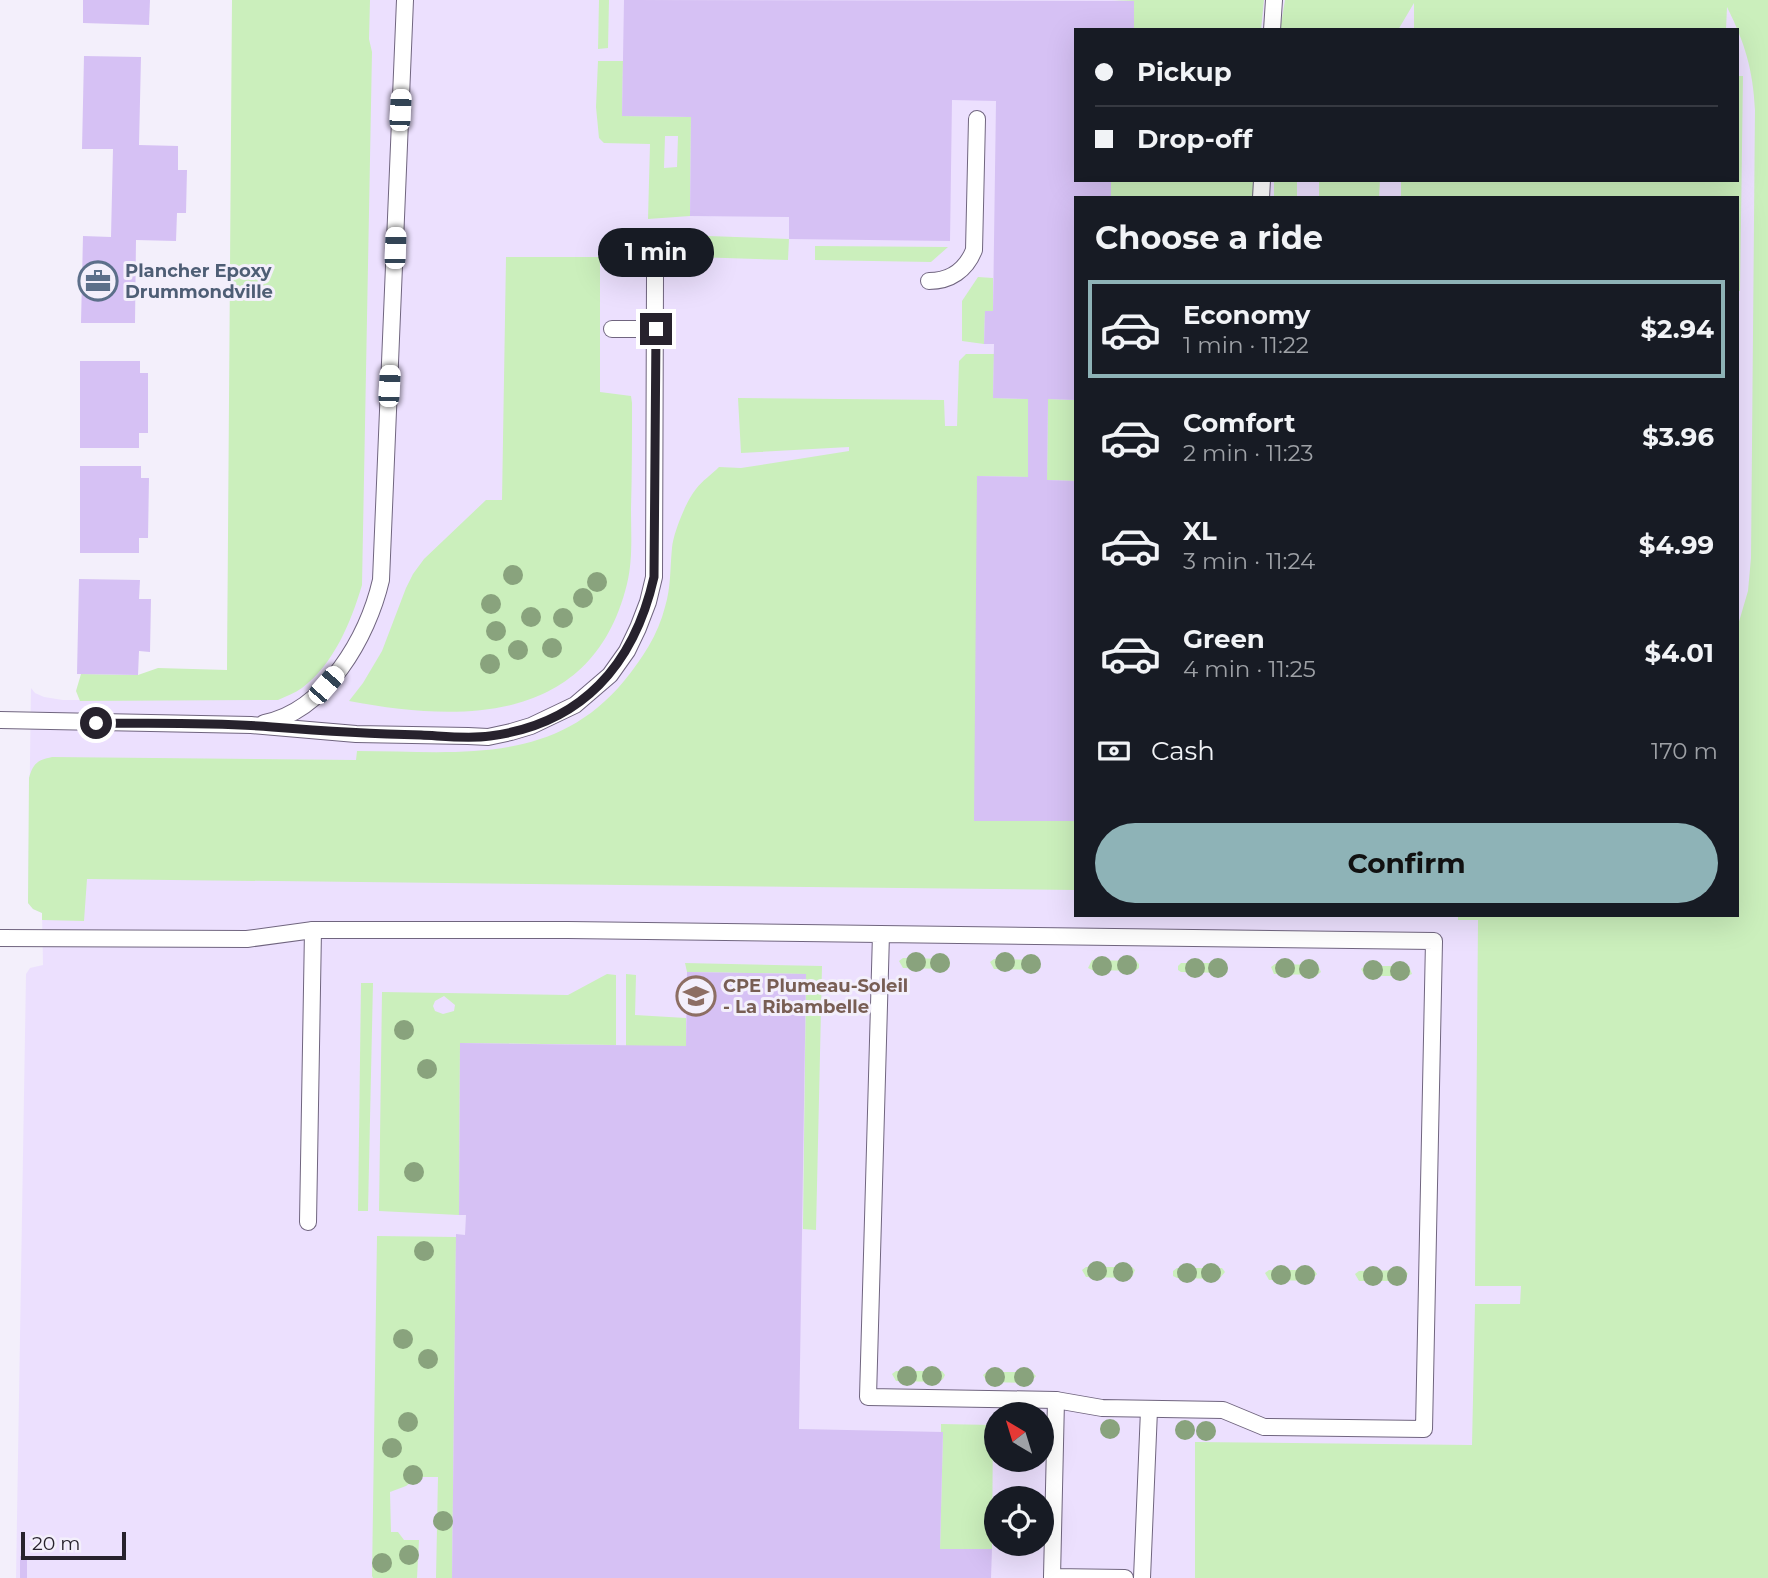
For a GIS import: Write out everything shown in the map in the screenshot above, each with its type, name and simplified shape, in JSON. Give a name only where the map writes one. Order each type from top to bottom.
[{"type":"lane","points":[[251,725],[286,715],[326,685],[354,648],[377,598],[381,580],[405,0]]},
{"type":"lane","points":[[1272,28],[1274,0]]},
{"type":"lane","points":[[929,281],[955,276],[974,250],[977,120]]},
{"type":"lane","points":[[0,720],[251,725],[356,734],[488,737],[552,718],[575,705],[610,675],[627,651],[648,602],[654,577],[655,276]]},
{"type":"lane","points":[[612,329],[656,329]]},
{"type":"lane","points":[[0,938],[247,939],[313,930],[568,930],[1434,941],[1424,1429],[1265,1427],[1223,1410],[1102,1408],[1056,1400],[868,1397],[881,934]]},
{"type":"lane","points":[[308,1222],[313,930]]},
{"type":"lane","points":[[1056,1400],[1052,1577],[1125,1578]]},
{"type":"lane","points":[[1142,1578],[1149,1410]]},
{"type":"shaded area","points":[[233,0],[1768,0],[1768,1578],[16,1578],[26,974],[30,968],[43,965],[42,913],[28,903],[31,688],[44,697],[63,700],[227,700]]},
{"type":"green space","points":[[232,0],[370,0],[369,39],[372,52],[362,585],[347,628],[332,655],[302,688],[278,700],[80,701],[76,691],[81,674],[138,675],[158,668],[227,670]]},
{"type":"green space","points":[[599,0],[609,0],[608,48],[598,49]]},
{"type":"green space","points":[[1112,0],[1264,0],[1261,28],[1134,28],[1134,1]]},
{"type":"green space","points":[[1285,0],[1768,0],[1768,1578],[1195,1578],[1195,1442],[1472,1445],[1475,1304],[1520,1304],[1521,1286],[1475,1286],[1478,920],[1458,920],[1458,917],[1739,917],[1739,622],[1748,591],[1751,558],[1755,110],[1752,82],[1739,28],[1727,7],[1726,28],[1414,28],[1414,3],[1399,28],[1280,28]]},
{"type":"green space","points":[[598,61],[623,61],[622,116],[691,117],[690,216],[648,219],[650,144],[604,143],[599,138],[596,107]],"holes":[[[665,136],[678,136],[677,167],[664,168]]]},
{"type":"green space","points":[[1739,76],[1743,76],[1740,291],[1739,196],[1401,196],[1401,182],[1739,182]]},
{"type":"green space","points":[[1111,182],[1255,182],[1254,196],[1111,196]]},
{"type":"green space","points":[[1274,182],[1297,182],[1297,196],[1274,196]]},
{"type":"green space","points":[[1319,182],[1380,182],[1379,196],[1319,196]]},
{"type":"green space","points":[[680,235],[789,239],[788,260],[663,256],[662,247],[668,240]]},
{"type":"green space","points":[[815,246],[948,247],[931,262],[815,260]]},
{"type":"green space","points":[[506,257],[600,257],[600,392],[631,396],[632,403],[631,546],[627,584],[610,630],[586,664],[555,688],[519,703],[479,710],[437,712],[349,701],[382,651],[406,588],[424,559],[486,500],[502,500]]},
{"type":"green space","points":[[978,277],[993,278],[993,311],[985,311],[984,344],[962,341],[962,301]]},
{"type":"green space","points":[[966,354],[994,354],[993,398],[1028,399],[1028,477],[978,476],[975,821],[1074,821],[1074,890],[87,879],[84,921],[42,920],[42,913],[28,903],[29,778],[34,766],[43,759],[356,760],[357,751],[466,752],[501,748],[534,741],[566,728],[596,709],[624,681],[649,646],[667,600],[677,526],[688,501],[701,483],[719,467],[741,468],[849,451],[849,447],[741,453],[738,398],[944,400],[945,426],[957,426],[959,361]]},
{"type":"green space","points":[[1048,399],[1074,400],[1074,481],[1047,480]]},
{"type":"green space","points":[[903,958],[947,959],[950,966],[946,969],[903,968],[899,961]]},
{"type":"green space","points":[[994,959],[1038,960],[1041,967],[1037,970],[994,969],[990,962]]},
{"type":"green space","points":[[1092,960],[1136,961],[1139,968],[1135,971],[1092,970],[1088,968]]},
{"type":"green space","points":[[685,963],[822,966],[816,1230],[803,1229],[806,974],[687,972]]},
{"type":"green space","points":[[1181,963],[1226,963],[1228,970],[1224,973],[1181,972],[1178,966]]},
{"type":"green space","points":[[1275,964],[1318,965],[1321,972],[1317,975],[1274,974],[1271,967]]},
{"type":"green space","points":[[1365,966],[1409,966],[1412,974],[1365,976],[1361,969]]},
{"type":"green space","points":[[607,974],[616,975],[616,1045],[460,1043],[459,1215],[379,1211],[382,992],[568,995]],"holes":[[[444,996],[455,1005],[454,1011],[443,1014],[435,1011],[433,1006],[435,1001]]]},
{"type":"green space","points":[[626,974],[636,975],[635,1015],[686,1018],[686,1046],[626,1046]]},
{"type":"green space","points":[[361,983],[373,983],[368,1211],[358,1211]]},
{"type":"green space","points":[[377,1236],[456,1237],[452,1578],[436,1578],[438,1477],[418,1477],[406,1486],[390,1492],[391,1532],[398,1532],[404,1540],[419,1540],[417,1578],[372,1576]]},
{"type":"green space","points":[[1086,1267],[1132,1267],[1135,1270],[1128,1278],[1086,1277],[1082,1270]]},
{"type":"green space","points":[[1177,1268],[1222,1268],[1225,1272],[1219,1279],[1177,1278],[1173,1276],[1173,1271]]},
{"type":"green space","points":[[1269,1270],[1314,1270],[1317,1274],[1311,1281],[1269,1280],[1265,1273]]},
{"type":"green space","points":[[1405,1270],[1408,1274],[1402,1281],[1359,1281],[1355,1274],[1359,1271]]},
{"type":"green space","points":[[896,1371],[942,1371],[945,1375],[938,1382],[896,1381],[892,1374]]},
{"type":"green space","points":[[987,1372],[1032,1372],[1036,1376],[1030,1383],[987,1382],[983,1375]]},
{"type":"green space","points":[[941,1424],[984,1425],[984,1472],[993,1472],[993,1486],[984,1486],[984,1549],[940,1549]]},
{"type":"building","points":[[83,0],[150,0],[149,25],[83,23]]},
{"type":"building","points":[[624,0],[1134,1],[1134,28],[1074,28],[1074,182],[1111,182],[1111,196],[1074,196],[1074,400],[1048,399],[1047,480],[1074,481],[1074,821],[974,821],[977,476],[1028,477],[1028,399],[993,398],[994,344],[984,344],[985,311],[993,311],[996,101],[952,100],[950,241],[789,239],[789,217],[690,216],[691,117],[622,116]]},
{"type":"building","points":[[84,56],[141,57],[139,145],[178,146],[178,170],[187,170],[186,213],[177,213],[176,241],[136,240],[135,323],[81,323],[83,236],[111,237],[113,149],[82,149]]},
{"type":"building","points":[[80,361],[140,361],[140,373],[148,373],[148,433],[139,433],[139,448],[80,448]]},
{"type":"building","points":[[80,466],[141,466],[141,478],[149,478],[148,538],[139,538],[139,553],[80,553]]},
{"type":"building","points":[[79,579],[140,580],[139,599],[151,599],[150,652],[139,651],[138,675],[77,674]]},
{"type":"building","points":[[687,972],[806,974],[799,1429],[943,1432],[940,1549],[984,1549],[984,1556],[992,1556],[991,1578],[452,1578],[456,1234],[465,1235],[466,1215],[459,1215],[460,1043],[686,1046]]},
{"type":"building","points":[[20,1556],[27,1556],[27,1578],[20,1578]]},
{"type":"place","name":"Plancher Epoxy Drummondville","points":[[98,281]]},
{"type":"place","name":"CPE Plumeau-Soleil - La Ribambelle","points":[[696,996]]},
{"type":"route","points":[[96,723],[251,725],[356,734],[488,737],[531,726],[575,705],[610,675],[627,651],[648,602],[654,577],[656,329]]}]
